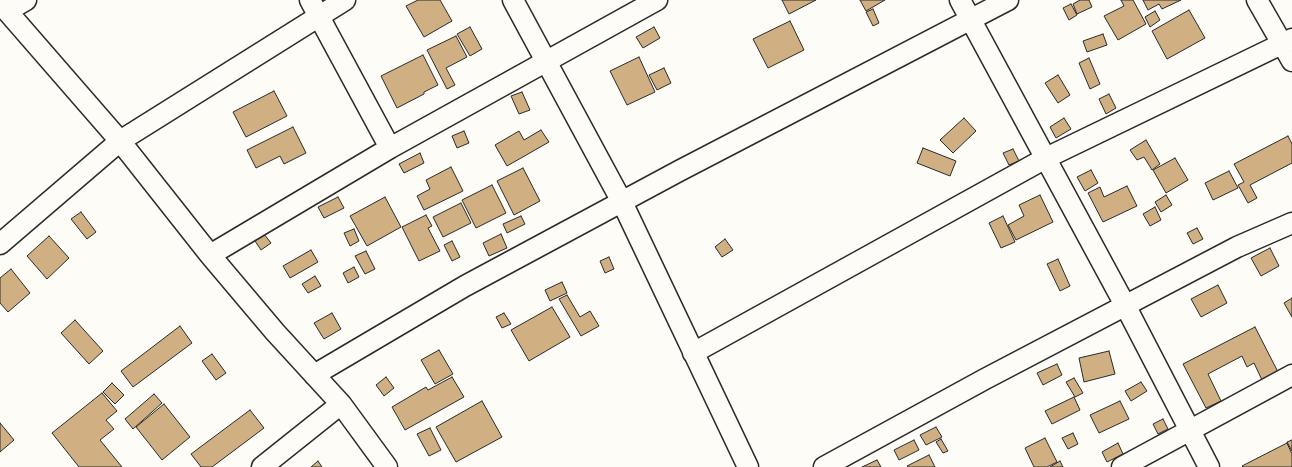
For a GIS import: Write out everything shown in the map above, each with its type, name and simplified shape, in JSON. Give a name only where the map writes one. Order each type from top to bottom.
[{"type":"street","points":[[26,0],[4,7],[120,141],[210,255],[341,404],[387,467]]},
{"type":"street","points":[[0,244],[120,141],[314,8],[345,0]]},
{"type":"street","points":[[514,0],[546,63],[622,202],[748,467]]},
{"type":"street","points":[[210,255],[390,148],[658,0]]},
{"type":"street","points":[[960,0],[1125,305],[1209,467]]},
{"type":"street","points":[[314,375],[465,286],[1008,0]]},
{"type":"street","points":[[1257,0],[1287,41],[1292,61]]},
{"type":"street","points":[[314,8],[390,148]]},
{"type":"street","points":[[694,353],[1046,158],[1287,41]]},
{"type":"street","points":[[824,467],[1125,305],[1237,247],[1292,223]]},
{"type":"street","points":[[1122,467],[1292,375]]},
{"type":"street","points":[[262,467],[341,404]]},
{"type":"building","points":[[418,0],[440,0],[452,21],[424,37],[406,6]]},
{"type":"building","points":[[782,0],[816,0],[789,14]]},
{"type":"building","points":[[860,0],[885,0],[866,11]]},
{"type":"building","points":[[1080,0],[1089,0],[1092,7],[1077,14],[1073,4]]},
{"type":"building","points":[[1121,0],[1133,0],[1146,24],[1118,40],[1104,16],[1124,6]]},
{"type":"building","points":[[1143,0],[1181,0],[1162,9],[1159,4],[1148,10]]},
{"type":"building","points":[[1071,4],[1077,15],[1069,20],[1063,8]]},
{"type":"building","points":[[873,9],[879,23],[873,26],[866,12]]},
{"type":"building","points":[[1189,10],[1205,38],[1167,59],[1152,31]]},
{"type":"building","points":[[1155,11],[1160,20],[1150,27],[1145,17]]},
{"type":"building","points":[[790,21],[804,50],[768,68],[753,39]]},
{"type":"building","points":[[470,27],[482,49],[470,56],[457,34]]},
{"type":"building","points":[[654,27],[660,38],[643,48],[636,37]]},
{"type":"building","points":[[1103,34],[1107,45],[1087,52],[1083,41]]},
{"type":"building","points":[[456,36],[467,57],[446,68],[455,85],[447,89],[427,50]]},
{"type":"building","points":[[423,55],[438,85],[397,108],[381,76]]},
{"type":"building","points":[[639,57],[655,92],[627,105],[610,71]]},
{"type":"building","points":[[1089,58],[1100,84],[1090,89],[1079,63]]},
{"type":"building","points":[[664,68],[671,83],[657,90],[649,75]]},
{"type":"building","points":[[1058,75],[1070,95],[1058,103],[1045,83]]},
{"type":"building","points":[[274,91],[287,116],[246,137],[233,112]]},
{"type":"building","points":[[522,92],[530,110],[519,114],[511,96]]},
{"type":"building","points":[[1109,94],[1116,108],[1106,114],[1099,99]]},
{"type":"building","points":[[964,118],[976,131],[953,153],[940,140]]},
{"type":"building","points":[[1064,118],[1071,129],[1056,138],[1050,127]]},
{"type":"building","points":[[293,127],[306,153],[284,164],[280,156],[256,168],[247,150]]},
{"type":"building","points":[[541,130],[549,142],[507,166],[495,145],[519,131],[524,140]]},
{"type":"building","points":[[464,131],[469,143],[457,148],[452,136]]},
{"type":"building","points":[[1288,136],[1292,144],[1292,163],[1250,185],[1257,198],[1248,203],[1238,185],[1244,182],[1234,164]]},
{"type":"building","points":[[1146,140],[1160,164],[1152,170],[1144,157],[1137,160],[1130,150]]},
{"type":"building","points":[[923,148],[956,161],[950,176],[917,163]]},
{"type":"building","points":[[1013,149],[1019,161],[1009,165],[1003,153]]},
{"type":"building","points":[[420,153],[424,163],[404,173],[399,164]]},
{"type":"building","points":[[1175,158],[1188,180],[1166,193],[1153,170]]},
{"type":"building","points":[[451,167],[463,191],[424,210],[417,196],[430,189],[426,180]]},
{"type":"building","points":[[523,168],[540,201],[514,215],[497,181]]},
{"type":"building","points":[[1091,170],[1098,183],[1085,191],[1077,177]]},
{"type":"building","points":[[1229,171],[1238,188],[1213,200],[1205,183]]},
{"type":"building","points":[[492,185],[506,213],[476,228],[462,200]]},
{"type":"building","points":[[1127,186],[1137,206],[1103,222],[1088,193],[1100,187],[1104,197]]},
{"type":"building","points":[[1040,195],[1053,222],[1016,240],[1008,225],[1024,216],[1019,205]]},
{"type":"building","points":[[1166,195],[1172,205],[1161,212],[1155,202]]},
{"type":"building","points":[[338,197],[344,208],[324,218],[318,207]]},
{"type":"building","points":[[385,197],[401,227],[367,246],[350,216]]},
{"type":"building","points":[[461,203],[471,223],[443,237],[433,217]]},
{"type":"building","points":[[1155,207],[1161,220],[1150,226],[1143,214]]},
{"type":"building","points":[[81,212],[96,232],[87,239],[71,219]]},
{"type":"building","points":[[426,215],[432,226],[428,228],[440,251],[419,261],[402,227]]},
{"type":"building","points":[[521,216],[525,224],[507,233],[503,224]]},
{"type":"building","points":[[1003,216],[1015,242],[1001,248],[989,223]]},
{"type":"building","points":[[1197,228],[1203,239],[1193,244],[1187,233]]},
{"type":"building","points":[[354,229],[359,241],[350,246],[344,233]]},
{"type":"building","points":[[264,234],[271,243],[261,250],[255,241]]},
{"type":"building","points":[[501,234],[507,248],[489,256],[483,243]]},
{"type":"building","points":[[49,236],[69,258],[47,279],[27,256]]},
{"type":"building","points":[[725,239],[733,250],[722,257],[715,247]]},
{"type":"building","points":[[452,241],[460,257],[452,261],[444,245]]},
{"type":"building","points":[[1270,248],[1279,266],[1261,276],[1251,258]]},
{"type":"building","points":[[311,250],[318,262],[290,278],[283,266]]},
{"type":"building","points":[[366,251],[375,269],[365,274],[355,256]]},
{"type":"building","points":[[609,257],[614,269],[605,273],[600,261]]},
{"type":"building","points":[[1058,259],[1070,286],[1060,291],[1047,264]]},
{"type":"building","points":[[354,267],[359,277],[348,283],[343,273]]},
{"type":"building","points":[[11,269],[30,293],[8,312],[0,303],[0,278]]},
{"type":"building","points":[[315,276],[321,286],[308,293],[302,284]]},
{"type":"building","points":[[562,282],[567,293],[550,301],[545,290]]},
{"type":"building","points":[[1218,285],[1227,303],[1201,317],[1191,299]]},
{"type":"building","points":[[567,295],[580,317],[590,311],[599,326],[581,336],[559,299]]},
{"type":"building","points":[[1292,298],[1292,317],[1284,303]]},
{"type":"building","points":[[552,307],[570,337],[529,361],[511,330]]},
{"type":"building","points":[[332,313],[341,329],[324,339],[314,323]]},
{"type":"building","points":[[504,313],[511,324],[502,328],[496,317]]},
{"type":"building","points":[[75,320],[103,351],[89,364],[61,333]]},
{"type":"building","points":[[180,326],[192,343],[133,387],[121,371]]},
{"type":"building","points":[[1255,327],[1278,372],[1262,380],[1254,363],[1247,367],[1242,356],[1208,374],[1221,401],[1206,408],[1183,364]]},
{"type":"building","points":[[439,350],[453,374],[435,384],[421,360]]},
{"type":"building","points":[[1109,351],[1115,374],[1084,382],[1079,358]]},
{"type":"building","points":[[212,354],[226,373],[216,380],[202,361]]},
{"type":"building","points":[[1057,364],[1062,375],[1043,385],[1037,373]]},
{"type":"building","points":[[386,377],[394,388],[384,396],[376,385]]},
{"type":"building","points":[[452,377],[464,397],[405,430],[392,407],[426,387],[428,390]]},
{"type":"building","points":[[1074,378],[1083,393],[1075,397],[1066,382]]},
{"type":"building","points":[[1141,382],[1147,391],[1131,401],[1125,391]]},
{"type":"building","points":[[112,383],[124,395],[115,404],[103,392]]},
{"type":"building","points":[[102,393],[117,411],[106,420],[114,429],[100,440],[122,467],[79,467],[52,433]]},
{"type":"building","points":[[154,394],[162,403],[133,429],[125,419]]},
{"type":"building","points":[[1074,397],[1080,410],[1052,424],[1045,411]]},
{"type":"building","points":[[482,401],[502,437],[456,462],[436,427]]},
{"type":"building","points":[[1120,401],[1129,419],[1099,433],[1090,415]]},
{"type":"building","points":[[164,404],[190,437],[162,460],[136,427]]},
{"type":"building","points":[[250,410],[264,428],[212,467],[201,467],[191,454]]},
{"type":"building","points":[[1163,419],[1168,429],[1158,434],[1153,424]]},
{"type":"building","points":[[0,423],[14,440],[0,452]]},
{"type":"building","points":[[936,427],[942,437],[926,445],[920,435]]},
{"type":"building","points":[[430,428],[441,450],[429,456],[417,434]]},
{"type":"building","points":[[1073,433],[1078,444],[1068,449],[1062,438]]},
{"type":"building","points":[[1045,438],[1057,462],[1047,467],[1034,467],[1025,448]]},
{"type":"building","points":[[941,439],[948,451],[943,453],[936,442]]},
{"type":"building","points":[[914,440],[919,450],[899,460],[894,450]]},
{"type":"building","points":[[1292,440],[1292,451],[1287,442]]},
{"type":"building","points":[[1118,443],[1123,454],[1107,462],[1102,452]]},
{"type":"building","points":[[1287,443],[1292,454],[1292,467],[1242,466]]},
{"type":"building","points":[[929,455],[935,467],[907,466]]},
{"type":"building","points":[[877,460],[881,467],[862,467]]},
{"type":"building","points":[[318,461],[322,467],[311,467]]},
{"type":"building","points":[[1060,461],[1063,467],[1050,467]]}]
